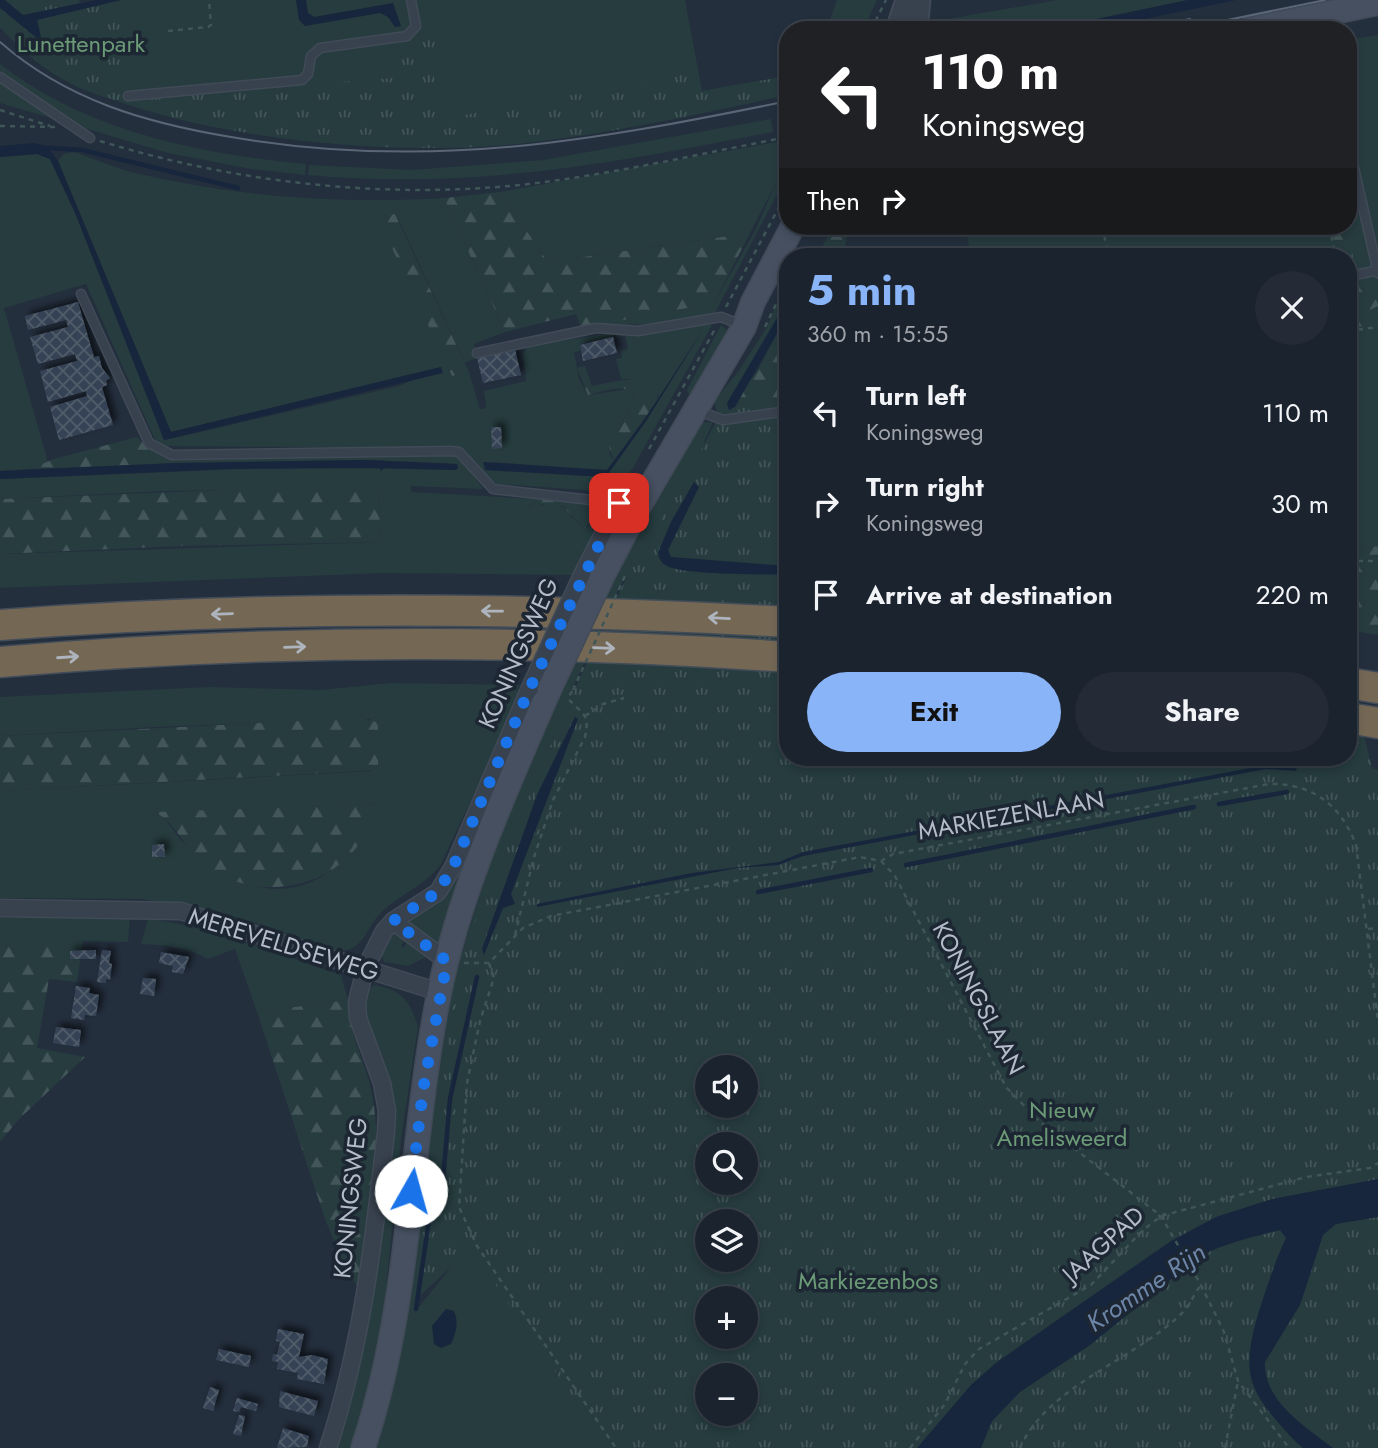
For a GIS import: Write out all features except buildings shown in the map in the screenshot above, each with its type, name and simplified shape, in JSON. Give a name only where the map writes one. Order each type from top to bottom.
[{"type":"highway","points":[[0,625],[141,617],[388,611],[676,616],[779,622]]},
{"type":"highway","points":[[0,662],[234,649],[414,645],[601,648],[779,657]]},
{"type":"highway","points":[[1357,684],[1378,688]]},
{"type":"highway","points":[[1357,720],[1378,723]]},
{"type":"main road","points":[[1291,21],[1378,3]]},
{"type":"main road","name":"KONINGSWEG","points":[[363,1448],[392,1341],[423,1090],[439,992],[447,961],[539,690],[604,575],[638,508],[744,327],[753,302],[779,253]]},
{"type":"main road","name":"KONINGSWEG","points":[[744,327],[763,308],[779,280]]},
{"type":"street","points":[[899,21],[906,0]]},
{"type":"street","points":[[918,21],[920,0]]},
{"type":"street","name":"KONINGSWEG","points":[[604,575],[619,503]]},
{"type":"street","name":"KONINGSWEG","points":[[328,1448],[358,1335],[370,1273],[386,1132],[387,1111],[382,1083],[358,1018],[357,1002],[365,968],[384,931],[393,921],[438,892],[454,865],[539,690]]},
{"type":"street","name":"MEREVELDSEWEG","points":[[0,908],[181,911],[439,992]]},
{"type":"street","points":[[393,921],[447,961]]},
{"type":"lane","points":[[128,96],[302,80],[308,74],[311,56],[320,48],[407,36],[416,26],[411,0]]},
{"type":"lane","points":[[0,78],[90,138]]},
{"type":"lane","points":[[1357,182],[1377,272],[1357,275]]},
{"type":"lane","points":[[81,294],[149,443],[172,454],[452,451],[459,452],[493,489],[619,503]]},
{"type":"lane","points":[[477,353],[596,328],[638,331],[721,317],[744,327]]},
{"type":"lane","points":[[696,409],[723,420],[779,412]]},
{"type":"path","points":[[168,31],[208,27],[209,0]]},
{"type":"path","points":[[876,21],[886,0]]},
{"type":"path","points":[[0,110],[170,160],[259,177],[408,189],[551,181],[779,139]]},
{"type":"path","points":[[0,126],[55,127]]},
{"type":"path","points":[[645,457],[779,207]]},
{"type":"path","points":[[1357,330],[1378,327]]},
{"type":"path","points":[[1357,561],[1378,561]]},
{"type":"path","points":[[515,936],[534,857],[553,800],[585,737],[585,716],[582,709],[569,702],[568,694],[573,690],[604,575]]},
{"type":"path","points":[[585,716],[597,708],[624,698]]},
{"type":"path","name":"MARKIEZENLAAN","points":[[489,963],[532,922],[551,916],[860,857],[881,861],[893,854],[1269,784],[1286,784],[1305,788],[1322,798],[1337,808],[1349,825],[1356,845],[1378,1021]]},
{"type":"path","name":"KONINGSLAAN","points":[[881,861],[895,876],[1006,1087],[1039,1121],[1161,1216]]},
{"type":"path","points":[[1368,929],[1378,928]]},
{"type":"path","points":[[447,961],[489,963],[494,978],[475,1041],[463,1116],[458,1198],[461,1216],[477,1246],[616,1448]]},
{"type":"path","name":"JAAGPAD","points":[[910,1448],[945,1404],[965,1363],[979,1349],[1091,1285],[1142,1231],[1161,1216],[1283,1183],[1370,1168],[1378,1163]]},
{"type":"path","points":[[1161,1216],[1201,1285],[1224,1332],[1238,1381],[1289,1448]]},
{"type":"path","points":[[1020,1448],[1034,1426],[1061,1399],[1183,1312],[1201,1285]]},
{"type":"path","points":[[1224,1448],[1238,1381]]},
{"type":"green space","name":"Lunettenpark","points":[[0,0],[79,0],[80,3],[118,0],[125,99],[404,77],[396,45],[435,37],[441,64],[432,66],[442,119],[685,74],[702,91],[779,77],[779,97],[660,122],[533,142],[434,148],[329,143],[224,129],[175,118],[92,93],[41,65],[0,27]]},
{"type":"green space","points":[[118,0],[685,0],[702,91],[779,77],[779,97],[628,127],[532,142],[434,148],[329,143],[224,129],[175,118],[92,93],[60,77],[24,51],[0,27],[0,8],[33,38]]},
{"type":"green space","points":[[837,0],[877,0],[867,21],[829,21]]},
{"type":"green space","points":[[1057,0],[1188,0],[1087,21],[940,21]]},
{"type":"green space","points":[[1378,35],[1378,546],[1357,549],[1357,248],[969,248],[967,235],[1357,235],[1357,38]]},
{"type":"green space","points":[[0,64],[33,87],[106,122],[185,146],[306,164],[305,175],[251,169],[168,153],[0,103]]},
{"type":"green space","points":[[771,119],[773,132],[656,154],[543,171],[428,179],[308,175],[309,165],[412,170],[543,160]]},
{"type":"green space","points":[[779,141],[779,190],[715,313],[686,320],[599,324],[714,303],[755,231],[777,181],[750,233],[548,262],[500,192]]},
{"type":"green space","points":[[74,152],[135,173],[250,193],[328,199],[444,198],[505,332],[474,344],[476,358],[465,363],[396,214],[452,376],[469,372],[480,409],[486,408],[484,391],[526,381],[523,354],[528,346],[612,333],[613,337],[580,344],[581,351],[574,352],[579,379],[588,395],[629,389],[636,397],[609,454],[614,461],[606,472],[494,462],[485,470],[605,477],[646,421],[701,331],[657,401],[658,394],[628,379],[621,379],[616,359],[622,358],[621,351],[628,349],[625,336],[617,337],[616,333],[653,333],[696,321],[712,325],[619,493],[609,497],[585,490],[498,484],[465,454],[452,448],[163,446],[155,440],[86,284],[4,308],[48,462],[30,469],[0,471],[0,157],[37,154],[50,159],[76,215],[165,440],[399,386],[441,367],[171,432],[58,161],[63,154]]},
{"type":"green space","points":[[500,192],[548,262],[750,233],[714,303],[581,328],[576,314],[505,332],[444,198]]},
{"type":"green space","points":[[395,214],[469,372],[452,376],[378,218]]},
{"type":"green space","points":[[828,235],[851,235],[847,236],[845,248],[822,248]]},
{"type":"green space","points":[[1333,235],[1348,235],[1351,248],[1335,248]]},
{"type":"green space","points":[[1365,275],[1378,284],[1378,306],[1366,312],[1373,325],[1357,327],[1357,276]]},
{"type":"green space","points":[[779,298],[779,320],[727,403],[725,415],[717,413],[714,401],[738,372],[767,327]]},
{"type":"green space","points":[[721,325],[729,331],[691,399],[687,390]]},
{"type":"green space","points":[[779,330],[779,406],[728,409],[758,370]]},
{"type":"green space","points":[[585,366],[592,386],[634,380],[657,390],[657,401],[614,461],[609,446],[636,397],[632,392],[621,389],[588,395],[577,368]]},
{"type":"green space","name":"Nieuw Amelisweerd","points":[[779,402],[779,766],[1357,766],[1357,707],[1372,768],[1378,770],[1378,1448],[608,1448],[471,1249],[414,1301],[458,961],[569,702],[630,570],[690,471],[725,405]]},
{"type":"green space","points":[[713,422],[704,442],[779,571],[779,585],[624,578],[572,689],[574,691],[460,959],[497,839],[561,690],[621,564],[696,423]]},
{"type":"green space","points":[[137,437],[147,447],[153,464],[30,469],[54,459]]},
{"type":"green space","points":[[146,442],[155,451],[170,456],[453,455],[464,461],[483,489],[411,486],[411,492],[537,499],[528,509],[541,505],[558,505],[587,529],[601,505],[608,512],[576,575],[383,573],[0,588],[0,554],[381,542],[378,488],[167,491],[0,499],[0,479],[293,467],[458,468],[457,464],[365,460],[153,464],[143,443]]},
{"type":"green space","points":[[275,488],[378,488],[381,542],[182,546],[0,554],[0,499]]},
{"type":"green space","points":[[537,499],[601,505],[585,529],[562,506],[543,504],[528,510]]},
{"type":"green space","points":[[1378,546],[1378,635],[1357,632],[1357,549]]},
{"type":"green space","points":[[391,683],[520,685],[518,689],[523,690],[441,864],[427,879],[385,909],[354,947],[340,951],[226,914],[142,899],[0,898],[0,791],[372,771],[370,719],[0,736],[0,697],[209,687],[320,690]],"holes":[[[381,804],[349,854],[334,867],[301,886],[282,889],[251,884],[193,850],[156,813]]]},
{"type":"green space","points":[[522,717],[436,949],[406,923],[406,918],[430,901]]},
{"type":"green space","points":[[361,718],[376,722],[378,726],[378,770],[0,791],[0,736]]},
{"type":"green space","points":[[382,804],[360,843],[335,868],[300,884],[280,887],[241,883],[206,866],[192,853],[170,824],[155,812]]},
{"type":"green space","points":[[125,917],[130,918],[128,942],[0,940],[0,918]]},
{"type":"green space","points":[[148,919],[198,928],[341,975],[348,1000],[257,1012],[235,949],[208,959],[184,949],[141,944]]},
{"type":"green space","points":[[395,933],[407,937],[401,946],[404,948],[408,938],[430,955],[408,966],[384,962],[380,953],[390,935]]},
{"type":"green space","points":[[0,940],[83,940],[77,982],[49,979],[37,1048],[85,1057],[19,1119],[0,1142]]},
{"type":"green space","points":[[458,966],[415,1312],[472,1241],[613,1448],[370,1448],[439,1047]]},
{"type":"green space","points":[[375,985],[399,994],[412,1010],[418,1027],[401,1139],[383,1319],[357,1448],[331,1448],[373,1277],[384,1207],[391,1135],[392,1114],[366,1024],[367,993]]},
{"type":"green space","points":[[348,1000],[354,1036],[372,1094],[376,1141],[374,1190],[357,1286],[342,1261],[325,1219],[257,1012]]},
{"type":"water","points":[[0,0],[5,0],[23,15],[96,0],[121,0],[37,20],[41,37],[38,39],[0,8]]},
{"type":"water","points":[[296,0],[306,0],[308,13],[314,17],[393,3],[401,26],[395,27],[388,17],[380,13],[305,26],[299,20]]},
{"type":"water","points":[[1188,0],[1236,0],[1136,21],[1087,21]]},
{"type":"water","points":[[34,143],[47,146],[58,161],[171,432],[441,367],[443,373],[164,440],[76,215],[50,159],[37,154],[0,157],[0,146]]},
{"type":"water","points":[[779,315],[779,329],[735,407],[729,410],[727,403]]},
{"type":"water","points":[[702,332],[646,421],[606,477],[485,470],[483,462],[607,470],[644,420]]},
{"type":"water","points":[[365,460],[457,464],[458,468],[384,468],[381,471],[380,468],[226,469],[0,479],[0,471],[176,463]]},
{"type":"water","points":[[694,482],[699,487],[668,550],[671,557],[779,565],[779,575],[724,574],[667,566],[658,553],[671,522]]},
{"type":"water","points":[[575,717],[578,719],[511,894],[515,904],[503,908],[484,955],[482,949],[537,795]]},
{"type":"water","points":[[1261,766],[1297,767],[1296,771],[1266,769],[803,856],[778,865],[737,868],[537,907],[537,904],[692,873],[779,862],[803,852]]},
{"type":"water","name":"Kromme Rijn","points":[[1378,1179],[1378,1217],[1336,1224],[1323,1235],[1300,1305],[1265,1362],[1266,1376],[1279,1401],[1299,1422],[1333,1448],[1303,1448],[1267,1409],[1252,1381],[1250,1350],[1260,1308],[1286,1238],[1280,1230],[1224,1246],[1185,1266],[1090,1345],[1020,1392],[992,1421],[981,1448],[917,1448],[971,1385],[997,1362],[1171,1241],[1216,1217],[1272,1199]]},
{"type":"water","points":[[446,1309],[454,1311],[456,1328],[451,1344],[441,1348],[434,1344],[432,1326]]},
{"type":"waterway","points":[[49,148],[82,150],[238,188]]},
{"type":"waterway","points":[[1219,804],[1287,792]]},
{"type":"waterway","points":[[906,865],[1194,807]]},
{"type":"waterway","points":[[758,892],[871,870]]},
{"type":"waterway","points":[[416,1309],[433,1193],[443,1179],[450,1099],[477,977]]},
{"type":"tram line","points":[[1223,21],[1325,0]]},
{"type":"tram line","points":[[1180,21],[1190,19]]},
{"type":"tram line","points":[[0,42],[52,79],[108,106],[199,131],[304,147],[375,151],[511,147],[646,128],[779,103]]},
{"type":"route","points":[[411,1191],[423,1090],[439,992],[447,961],[393,921],[438,892],[454,865],[529,690],[582,575],[619,503]]},
{"type":"park label","name":"Markiezenbos","points":[[868,1280]]}]
